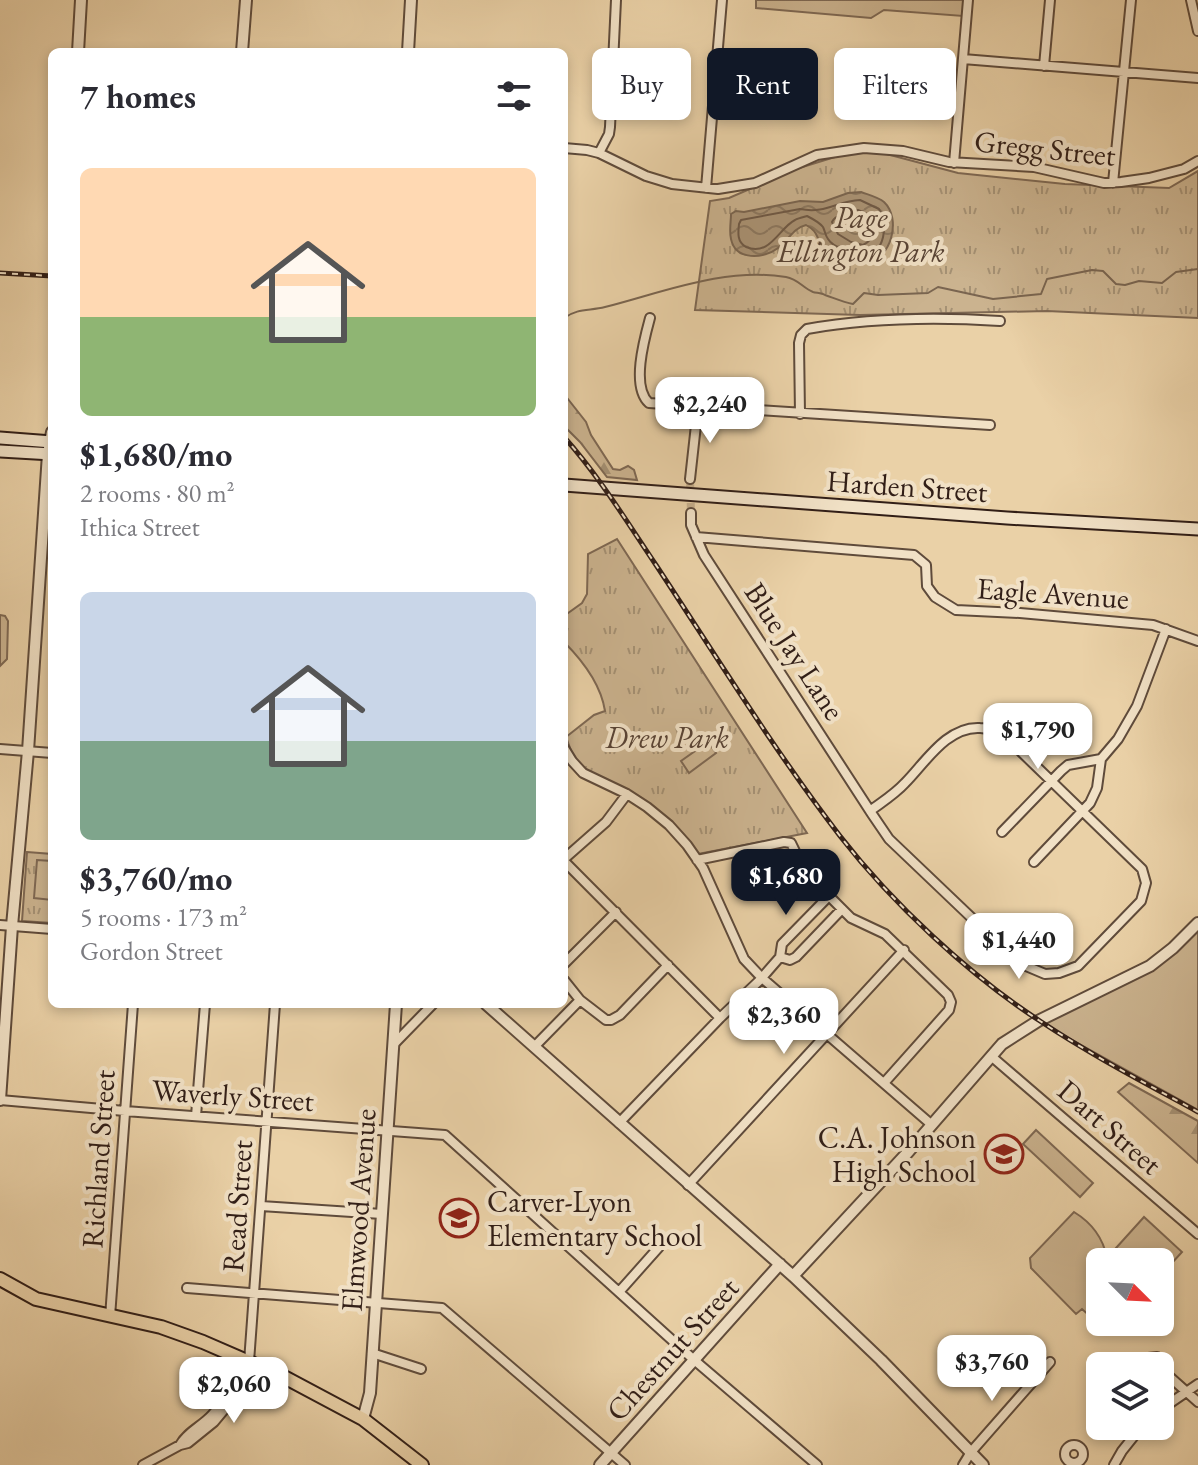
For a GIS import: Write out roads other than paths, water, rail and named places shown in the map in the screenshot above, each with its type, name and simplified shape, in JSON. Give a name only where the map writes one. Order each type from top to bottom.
[{"type":"main road","points":[[0,438],[48,447]]},
{"type":"main road","points":[[0,451],[48,448]]},
{"type":"main road","name":"Harden Street","points":[[568,485],[1198,529]]},
{"type":"main road","points":[[0,1279],[36,1299],[166,1329],[247,1362],[323,1396],[363,1419],[422,1465]]},
{"type":"street","points":[[78,48],[81,0]]},
{"type":"street","points":[[242,48],[246,0]]},
{"type":"street","points":[[408,48],[411,0]]},
{"type":"street","points":[[599,153],[610,127],[616,0]]},
{"type":"street","points":[[706,188],[722,0]]},
{"type":"street","points":[[954,163],[968,0]]},
{"type":"street","points":[[1044,66],[1050,0]]},
{"type":"street","points":[[1113,183],[1131,0]]},
{"type":"street","points":[[1191,0],[1198,31]]},
{"type":"street","points":[[963,59],[1198,78]]},
{"type":"street","name":"Gregg Street","points":[[568,148],[599,153],[657,180],[718,189],[755,183],[817,155],[854,149],[903,151],[954,163],[1034,167],[1104,183],[1161,175],[1184,169],[1198,161]]},
{"type":"street","points":[[650,318],[639,382],[643,397],[649,403],[990,425]]},
{"type":"street","points":[[800,414],[799,343],[807,329],[860,322],[1000,321]]},
{"type":"street","points":[[690,479],[698,407]]},
{"type":"street","points":[[0,1100],[48,488]]},
{"type":"street","name":"Blue Jay Lane","points":[[691,513],[691,525],[704,555],[870,811],[889,839],[1019,963],[1045,974],[1078,966],[1141,901],[1146,883],[1142,869],[1009,740],[995,731],[965,729],[954,735],[933,751],[890,797],[870,811]]},
{"type":"street","name":"Eagle Avenue","points":[[696,537],[914,555],[926,565],[927,586],[935,597],[956,610],[1153,625],[1198,641]]},
{"type":"street","points":[[1034,862],[1095,795],[1101,759],[1118,739],[1137,706],[1166,629]]},
{"type":"street","points":[[0,749],[48,753]]},
{"type":"street","points":[[568,754],[583,773],[627,794],[669,825],[703,868],[744,959],[932,1125]]},
{"type":"street","points":[[1002,832],[1068,765],[1101,759]]},
{"type":"street","points":[[568,856],[606,822],[627,794]]},
{"type":"street","points":[[697,860],[791,843],[805,872],[851,918],[885,934],[948,995],[951,1002],[949,1010],[884,1083]]},
{"type":"street","points":[[568,864],[720,1018]]},
{"type":"street","points":[[619,1123],[762,978],[780,957],[782,944],[829,896]]},
{"type":"street","points":[[780,957],[790,960],[796,957],[842,909]]},
{"type":"street","points":[[568,960],[616,912]]},
{"type":"street","points":[[793,1276],[1008,1039],[1150,966],[1198,923]]},
{"type":"street","points":[[0,925],[48,929]]},
{"type":"street","points":[[688,1185],[904,950]]},
{"type":"street","points":[[568,985],[580,1000],[606,1020],[611,1020],[620,1015],[668,965]]},
{"type":"street","points":[[534,1047],[580,1000]]},
{"type":"street","name":"Richland Street","points":[[110,1317],[133,1008]]},
{"type":"street","points":[[196,1116],[205,1008]]},
{"type":"street","name":"Read Street","points":[[143,1465],[201,1434],[226,1409],[240,1388],[247,1362],[255,1293],[275,1008]]},
{"type":"street","name":"Elmwood Avenue","points":[[363,1419],[370,1393],[396,1008]]},
{"type":"street","points":[[394,1044],[429,1008]]},
{"type":"street","points":[[490,1008],[793,1276],[983,1465]]},
{"type":"street","name":"Dart Street","points":[[991,1056],[1198,1234]]},
{"type":"street","name":"Waverly Street","points":[[0,1100],[445,1135],[693,1359],[817,1465]]},
{"type":"street","points":[[261,1206],[382,1214]]},
{"type":"street","points":[[619,1292],[659,1247]]},
{"type":"street","name":"Chestnut Street","points":[[600,1465],[780,1264]]},
{"type":"street","points":[[187,1288],[442,1308],[625,1465]]},
{"type":"street","points":[[372,1353],[421,1369]]},
{"type":"street","points":[[963,1465],[1050,1362]]},
{"type":"street","points":[[1174,1383],[1198,1402]]},
{"type":"street","points":[[1174,1400],[1198,1384]]},
{"type":"street","points":[[1114,1465],[1131,1440]]},
{"type":"street","points":[[1082,1459],[1093,1465]]},
{"type":"water","points":[[861,192],[884,202],[892,218],[891,238],[882,255],[875,260],[858,263],[839,257],[824,247],[806,225],[794,231],[772,252],[758,256],[738,251],[731,239],[731,214],[736,211],[800,201],[823,202]]},
{"type":"waterway","points":[[568,316],[694,283],[740,275],[790,278],[813,292],[853,304],[864,293],[928,293],[938,287],[993,299],[1041,294],[1047,279],[1092,270],[1103,271],[1116,284],[1139,281],[1162,283],[1176,272],[1198,269]]},
{"type":"tunnel","points":[[690,479],[691,513]]},
{"type":"railway","points":[[0,273],[48,276]]},
{"type":"railway","points":[[568,442],[612,500],[792,770],[840,836],[883,887],[959,960],[1013,1003],[1118,1068],[1198,1112]]},
{"type":"place","name":"C.A. Johnson High School","points":[[1004,1154]]},
{"type":"place","name":"Carver-Lyon Elementary School","points":[[459,1218]]},
{"type":"park label","name":"Page Ellington Park","points":[[861,234]]},
{"type":"park label","name":"Drew Park","points":[[667,737]]}]
